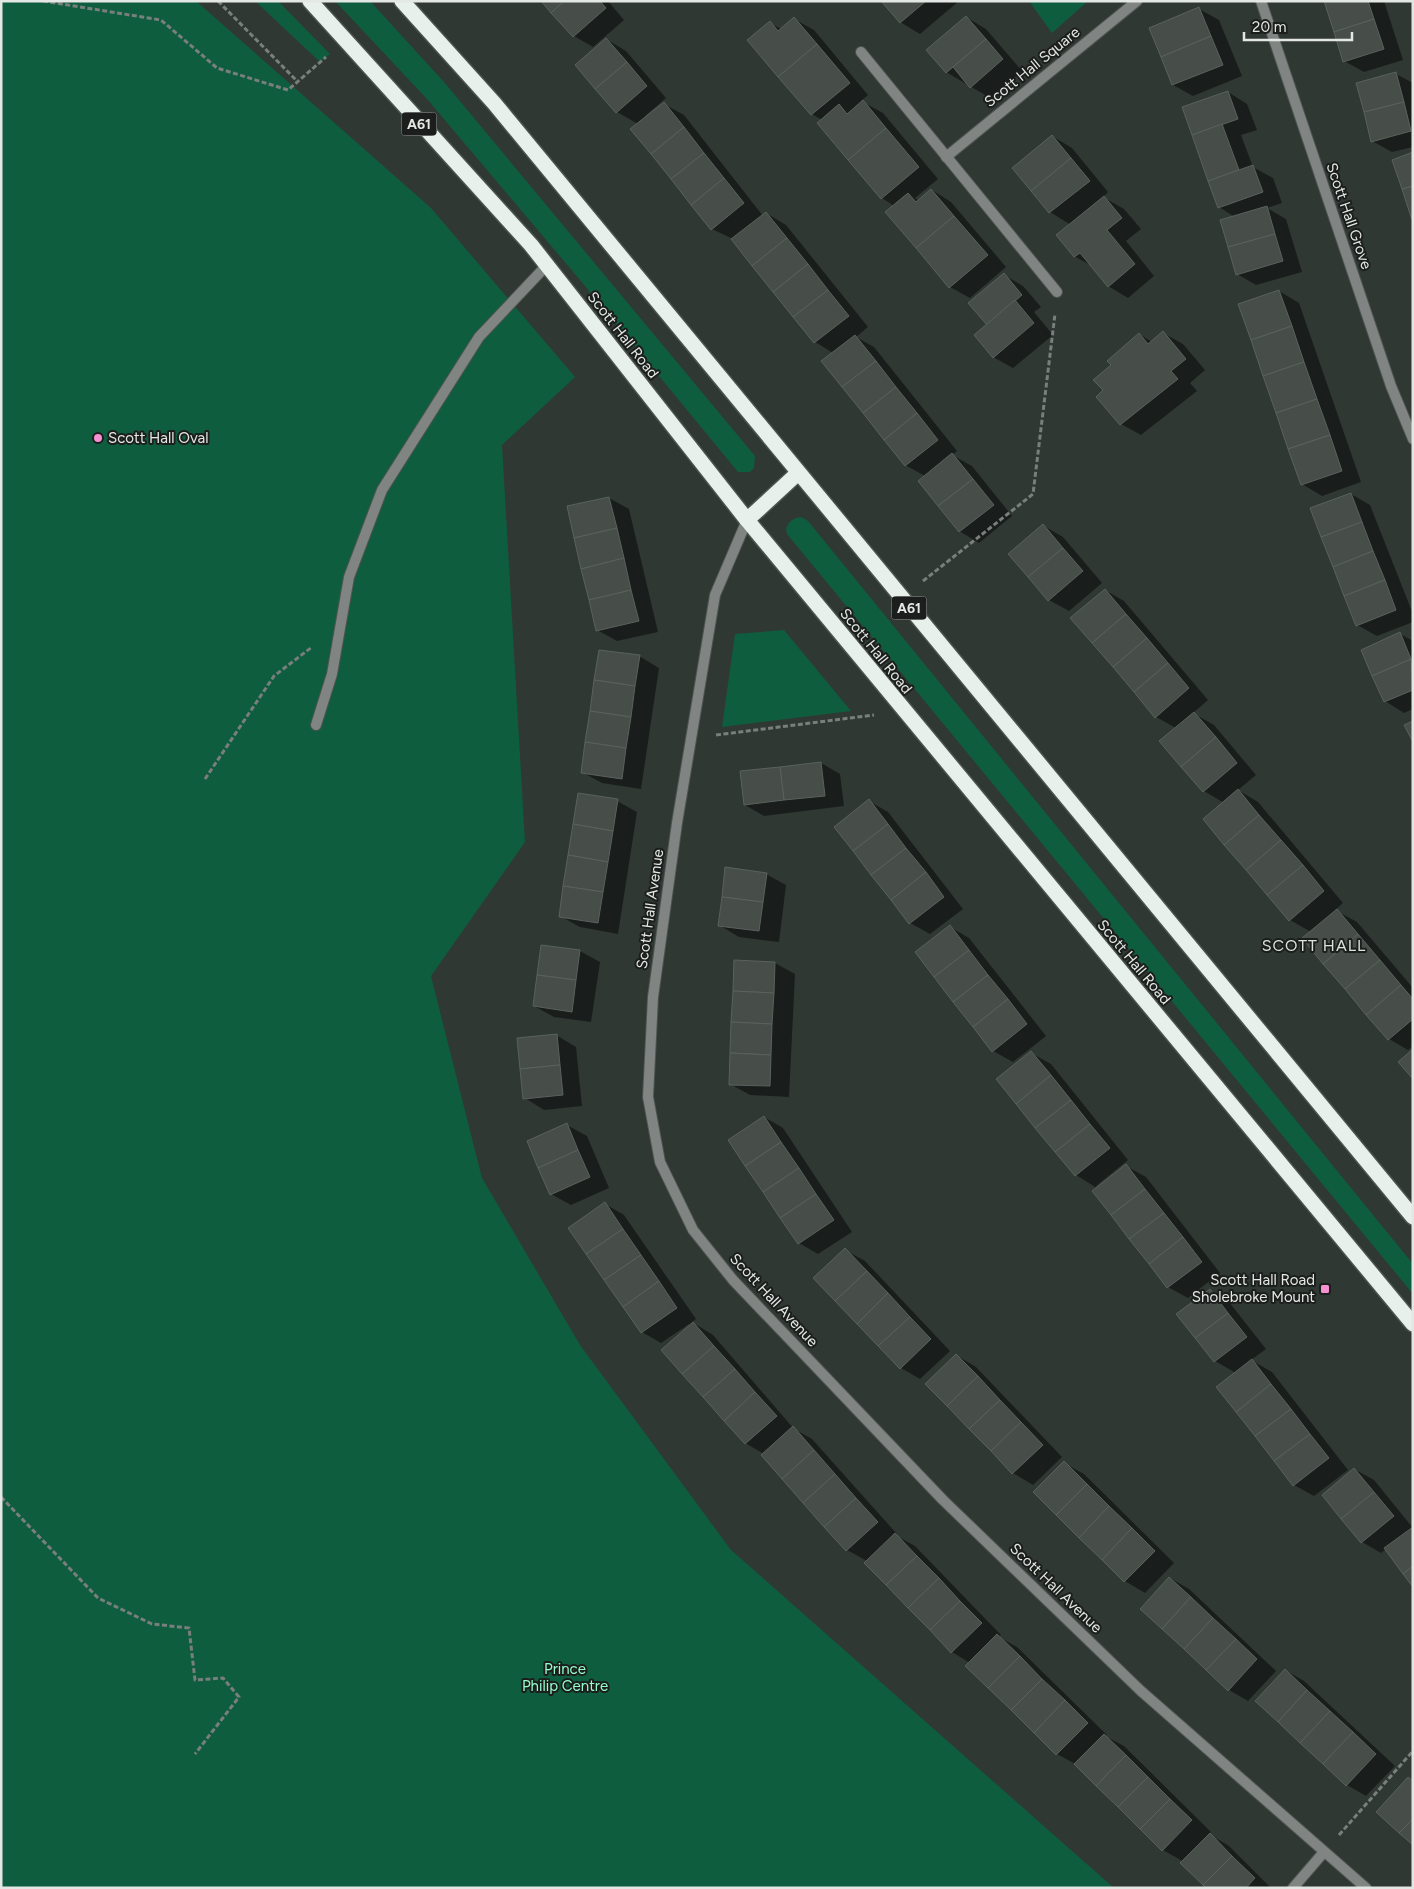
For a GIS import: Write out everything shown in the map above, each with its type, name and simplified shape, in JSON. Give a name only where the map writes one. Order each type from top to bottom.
[{"type":"highway","name":"Scott Hall Road","points":[[310,1],[531,245],[746,520],[903,712],[1413,1324]]},
{"type":"highway","name":"A61","points":[[402,1],[494,103],[901,599],[1413,1217]]},
{"type":"highway","points":[[746,520],[798,473]]},
{"type":"street","name":"Scott Hall Square","points":[[946,157],[1137,1]]},
{"type":"street","name":"Scott Hall Grove","points":[[1261,1],[1391,386],[1413,439]]},
{"type":"street","points":[[860,52],[1057,292]]},
{"type":"street","points":[[316,725],[332,674],[349,577],[382,490],[479,337],[546,266]]},
{"type":"street","name":"Scott Hall Avenue","points":[[746,520],[715,595],[676,823],[653,997],[648,1097],[660,1162],[693,1230],[733,1280],[943,1500],[1141,1691],[1366,1888]]},
{"type":"street","points":[[1293,1888],[1324,1852]]},
{"type":"path","points":[[43,1],[161,20],[217,68],[288,90],[344,39]]},
{"type":"path","points":[[218,1],[298,82]]},
{"type":"path","points":[[901,599],[1033,494],[1057,292]]},
{"type":"path","points":[[206,778],[274,676],[341,626]]},
{"type":"path","points":[[691,738],[903,712]]},
{"type":"path","points":[[1,1497],[98,1598],[152,1624],[189,1628],[195,1680],[223,1678],[239,1697],[195,1754]]},
{"type":"path","points":[[1324,1852],[1413,1751]]},
{"type":"green space","name":"Prince Philip Centre","points":[[1,1],[196,1],[431,208],[575,377],[502,445],[525,842],[431,976],[482,1178],[580,1345],[731,1550],[1114,1888],[1,1888]]},
{"type":"green space","points":[[255,1],[278,1],[330,54],[320,62]]},
{"type":"green space","points":[[335,1],[370,1],[444,82],[755,456],[754,468],[750,472],[738,472],[580,280],[427,99]]},
{"type":"green space","points":[[1029,1],[1088,1],[1052,33]]},
{"type":"green space","points":[[801,517],[808,521],[1413,1264],[1413,1294],[787,534],[786,529],[790,522]]},
{"type":"green space","points":[[784,630],[851,711],[722,727],[735,634]]},
{"type":"building","points":[[541,1],[564,1],[551,13]]},
{"type":"building","points":[[564,1],[600,1],[606,8],[573,37],[551,13]]},
{"type":"building","points":[[881,1],[926,1],[900,23]]},
{"type":"building","points":[[1324,1],[1368,1],[1374,19],[1334,32]]},
{"type":"building","points":[[1199,7],[1211,36],[1161,57],[1149,28]]},
{"type":"building","points":[[966,16],[986,39],[946,73],[926,50]]},
{"type":"building","points":[[794,17],[817,44],[778,77],[747,40],[770,21],[778,31]]},
{"type":"building","points":[[1374,19],[1384,49],[1343,62],[1334,32]]},
{"type":"building","points":[[1211,36],[1223,65],[1172,85],[1161,57]]},
{"type":"building","points":[[606,38],[627,62],[595,89],[575,65]]},
{"type":"building","points":[[986,39],[1003,59],[970,88],[953,67]]},
{"type":"building","points":[[817,44],[850,83],[811,115],[778,77]]},
{"type":"building","points":[[627,62],[647,86],[616,113],[595,89]]},
{"type":"building","points":[[1396,72],[1404,102],[1364,112],[1356,83]]},
{"type":"building","points":[[1228,91],[1238,119],[1192,135],[1182,107]]},
{"type":"building","points":[[863,100],[886,128],[848,160],[817,123],[839,104],[847,114]]},
{"type":"building","points":[[664,102],[684,127],[651,154],[630,129]]},
{"type":"building","points":[[1404,102],[1411,131],[1371,142],[1364,112]]},
{"type":"building","points":[[1222,124],[1239,170],[1208,181],[1192,135]]},
{"type":"building","points":[[684,127],[704,153],[671,179],[651,154]]},
{"type":"building","points":[[886,128],[919,167],[881,199],[848,160]]},
{"type":"building","points":[[1052,135],[1071,158],[1031,191],[1012,168]]},
{"type":"building","points":[[1413,152],[1413,186],[1402,189],[1392,160]]},
{"type":"building","points":[[704,153],[724,178],[691,205],[671,179]]},
{"type":"building","points":[[1071,158],[1090,181],[1049,213],[1031,191]]},
{"type":"building","points":[[1253,165],[1263,192],[1218,208],[1208,181]]},
{"type":"building","points":[[724,178],[744,203],[711,230],[691,205]]},
{"type":"building","points":[[1413,186],[1413,219],[1412,220],[1402,189]]},
{"type":"building","points":[[931,189],[954,216],[916,248],[885,212],[908,193],[916,202]]},
{"type":"building","points":[[1104,196],[1122,218],[1107,230],[1135,264],[1108,287],[1080,253],[1074,257],[1056,235]]},
{"type":"building","points":[[1267,206],[1275,234],[1228,247],[1220,220]]},
{"type":"building","points":[[766,212],[787,238],[752,266],[731,239]]},
{"type":"building","points":[[954,216],[988,255],[949,288],[916,248]]},
{"type":"building","points":[[1275,234],[1283,261],[1236,275],[1228,247]]},
{"type":"building","points":[[787,238],[808,264],[773,292],[752,266]]},
{"type":"building","points":[[808,264],[828,290],[793,317],[773,292]]},
{"type":"building","points":[[1004,273],[1022,295],[987,325],[968,303]]},
{"type":"building","points":[[828,290],[849,316],[814,343],[793,317]]},
{"type":"building","points":[[1279,290],[1292,326],[1251,340],[1238,304]]},
{"type":"building","points":[[1015,300],[1034,323],[993,358],[974,335]]},
{"type":"building","points":[[1292,326],[1304,362],[1263,376],[1251,340]]},
{"type":"building","points":[[1163,331],[1186,359],[1171,371],[1178,379],[1120,425],[1096,397],[1103,390],[1093,380],[1111,365],[1107,361],[1139,333],[1148,344]]},
{"type":"building","points":[[855,335],[876,361],[842,387],[821,361]]},
{"type":"building","points":[[876,361],[896,387],[863,413],[842,387]]},
{"type":"building","points":[[1304,362],[1317,399],[1276,413],[1263,376]]},
{"type":"building","points":[[896,387],[917,413],[884,440],[863,413]]},
{"type":"building","points":[[1317,399],[1330,435],[1288,449],[1276,413]]},
{"type":"building","points":[[917,413],[938,440],[905,466],[884,440]]},
{"type":"building","points":[[1330,435],[1342,471],[1301,485],[1288,449]]},
{"type":"building","points":[[952,453],[973,479],[938,506],[918,481]]},
{"type":"building","points":[[973,479],[994,505],[959,532],[938,506]]},
{"type":"building","points":[[1351,493],[1362,522],[1321,537],[1310,508]]},
{"type":"building","points":[[609,497],[617,528],[574,538],[567,506]]},
{"type":"building","points":[[1362,522],[1373,551],[1333,567],[1321,537]]},
{"type":"building","points":[[1043,524],[1063,548],[1028,577],[1008,554]]},
{"type":"building","points":[[617,528],[624,558],[581,569],[574,538]]},
{"type":"building","points":[[1063,548],[1083,571],[1048,601],[1028,577]]},
{"type":"building","points":[[1373,551],[1385,580],[1344,596],[1333,567]]},
{"type":"building","points":[[624,558],[631,590],[589,600],[581,569]]},
{"type":"building","points":[[1385,580],[1396,610],[1356,626],[1344,596]]},
{"type":"building","points":[[1105,589],[1126,614],[1092,643],[1070,618]]},
{"type":"building","points":[[631,590],[639,621],[596,631],[589,600]]},
{"type":"building","points":[[1126,614],[1147,638],[1113,667],[1092,643]]},
{"type":"building","points":[[1400,632],[1411,659],[1372,676],[1361,650]]},
{"type":"building","points":[[1147,638],[1168,663],[1134,692],[1113,667]]},
{"type":"building","points":[[599,650],[640,655],[635,686],[594,680]]},
{"type":"building","points":[[1411,659],[1413,690],[1384,702],[1372,676]]},
{"type":"building","points":[[1168,663],[1189,688],[1155,718],[1134,692]]},
{"type":"building","points":[[594,680],[635,686],[631,717],[590,711]]},
{"type":"building","points":[[590,711],[631,717],[626,748],[585,742]]},
{"type":"building","points":[[1194,712],[1216,737],[1181,767],[1159,741]]},
{"type":"building","points":[[1413,721],[1413,742],[1404,725]]},
{"type":"building","points":[[1216,737],[1237,763],[1203,792],[1181,767]]},
{"type":"building","points":[[585,742],[626,748],[622,779],[581,773]]},
{"type":"building","points":[[821,762],[825,796],[784,800],[780,767]]},
{"type":"building","points":[[780,767],[784,800],[744,805],[740,771]]},
{"type":"building","points":[[1238,789],[1259,815],[1224,845],[1203,819]]},
{"type":"building","points":[[578,793],[618,799],[613,831],[573,824]]},
{"type":"building","points":[[869,799],[888,824],[853,851],[834,827]]},
{"type":"building","points":[[1259,815],[1281,840],[1246,870],[1224,845]]},
{"type":"building","points":[[573,824],[613,831],[608,862],[568,855]]},
{"type":"building","points":[[888,824],[906,848],[871,875],[853,851]]},
{"type":"building","points":[[1281,840],[1303,865],[1267,895],[1246,870]]},
{"type":"building","points":[[906,848],[926,872],[891,900],[871,875]]},
{"type":"building","points":[[568,855],[608,862],[603,892],[563,886]]},
{"type":"building","points":[[1303,865],[1324,891],[1289,921],[1267,895]]},
{"type":"building","points":[[725,867],[767,873],[763,902],[722,897]]},
{"type":"building","points":[[926,872],[944,897],[909,924],[891,900]]},
{"type":"building","points":[[563,886],[603,892],[598,923],[559,917]]},
{"type":"building","points":[[722,897],[763,902],[759,931],[718,926]]},
{"type":"building","points":[[1337,909],[1358,934],[1323,964],[1302,938]]},
{"type":"building","points":[[950,925],[969,950],[934,977],[915,952]]},
{"type":"building","points":[[1358,934],[1380,960],[1345,989],[1323,964]]},
{"type":"building","points":[[541,945],[580,950],[576,980],[537,975]]},
{"type":"building","points":[[969,950],[988,975],[953,1002],[934,977]]},
{"type":"building","points":[[734,960],[775,962],[774,993],[733,991]]},
{"type":"building","points":[[1380,960],[1401,985],[1366,1015],[1345,989]]},
{"type":"building","points":[[537,975],[576,980],[572,1012],[533,1006]]},
{"type":"building","points":[[988,975],[1008,999],[973,1027],[953,1002]]},
{"type":"building","points":[[1401,985],[1413,999],[1413,1019],[1388,1040],[1366,1015]]},
{"type":"building","points":[[733,991],[774,993],[772,1024],[731,1022]]},
{"type":"building","points":[[1008,999],[1027,1024],[992,1052],[973,1027]]},
{"type":"building","points":[[731,1022],[772,1024],[771,1055],[730,1053]]},
{"type":"building","points":[[557,1034],[560,1065],[520,1069],[517,1038]]},
{"type":"building","points":[[1413,1049],[1413,1079],[1398,1062]]},
{"type":"building","points":[[1031,1051],[1051,1075],[1016,1104],[996,1079]]},
{"type":"building","points":[[730,1053],[771,1055],[770,1086],[729,1085]]},
{"type":"building","points":[[560,1065],[563,1095],[523,1099],[520,1069]]},
{"type":"building","points":[[1051,1075],[1071,1100],[1035,1128],[1016,1104]]},
{"type":"building","points":[[1071,1100],[1090,1124],[1055,1152],[1035,1128]]},
{"type":"building","points":[[764,1116],[781,1142],[745,1166],[728,1140]]},
{"type":"building","points":[[567,1123],[578,1150],[538,1168],[527,1141]]},
{"type":"building","points":[[1090,1124],[1110,1148],[1075,1176],[1055,1152]]},
{"type":"building","points":[[781,1142],[799,1168],[763,1192],[745,1166]]},
{"type":"building","points":[[578,1150],[590,1177],[550,1195],[538,1168]]},
{"type":"building","points":[[1126,1164],[1145,1189],[1111,1215],[1092,1191]]},
{"type":"building","points":[[799,1168],[816,1194],[780,1218],[763,1192]]},
{"type":"building","points":[[1145,1189],[1164,1213],[1129,1239],[1111,1215]]},
{"type":"building","points":[[816,1194],[834,1220],[798,1244],[780,1218]]},
{"type":"building","points":[[605,1202],[623,1229],[586,1254],[568,1228]]},
{"type":"building","points":[[1164,1213],[1183,1237],[1149,1264],[1129,1239]]},
{"type":"building","points":[[623,1229],[641,1255],[604,1280],[586,1254]]},
{"type":"building","points":[[1183,1237],[1202,1262],[1167,1288],[1149,1264]]},
{"type":"building","points":[[845,1248],[867,1271],[835,1301],[813,1278]]},
{"type":"building","points":[[641,1255],[659,1281],[623,1307],[604,1280]]},
{"type":"building","points":[[867,1271],[888,1293],[857,1324],[835,1301]]},
{"type":"building","points":[[659,1281],[677,1308],[641,1333],[623,1307]]},
{"type":"building","points":[[1210,1289],[1228,1313],[1195,1338],[1176,1314]]},
{"type":"building","points":[[888,1293],[910,1317],[878,1346],[857,1324]]},
{"type":"building","points":[[1228,1313],[1247,1337],[1214,1362],[1195,1338]]},
{"type":"building","points":[[910,1317],[931,1339],[900,1369],[878,1346]]},
{"type":"building","points":[[693,1322],[714,1346],[682,1374],[661,1350]]},
{"type":"building","points":[[714,1346],[735,1369],[703,1397],[682,1374]]},
{"type":"building","points":[[956,1354],[978,1376],[947,1406],[925,1384]]},
{"type":"building","points":[[1252,1359],[1271,1384],[1236,1412],[1216,1387]]},
{"type":"building","points":[[735,1369],[755,1392],[724,1421],[703,1397]]},
{"type":"building","points":[[978,1376],[1000,1400],[969,1429],[947,1406]]},
{"type":"building","points":[[1271,1384],[1291,1409],[1255,1436],[1236,1412]]},
{"type":"building","points":[[755,1392],[777,1416],[745,1444],[724,1421]]},
{"type":"building","points":[[1000,1400],[1021,1422],[991,1451],[969,1429]]},
{"type":"building","points":[[1291,1409],[1310,1434],[1274,1461],[1255,1436]]},
{"type":"building","points":[[1021,1422],[1043,1445],[1012,1474],[991,1451]]},
{"type":"building","points":[[793,1426],[814,1450],[782,1479],[761,1455]]},
{"type":"building","points":[[1310,1434],[1329,1458],[1293,1486],[1274,1461]]},
{"type":"building","points":[[814,1450],[835,1474],[803,1503],[782,1479]]},
{"type":"building","points":[[1064,1461],[1087,1484],[1056,1515],[1033,1492]]},
{"type":"building","points":[[1354,1468],[1374,1492],[1341,1519],[1322,1495]]},
{"type":"building","points":[[835,1474],[856,1498],[824,1527],[803,1503]]},
{"type":"building","points":[[1087,1484],[1109,1506],[1079,1538],[1056,1515]]},
{"type":"building","points":[[1374,1492],[1394,1516],[1361,1543],[1341,1519]]},
{"type":"building","points":[[856,1498],[878,1522],[846,1551],[824,1527]]},
{"type":"building","points":[[1109,1506],[1132,1528],[1102,1560],[1079,1538]]},
{"type":"building","points":[[1413,1527],[1413,1566],[1403,1574],[1384,1548]]},
{"type":"building","points":[[1132,1528],[1155,1551],[1124,1582],[1102,1560]]},
{"type":"building","points":[[895,1533],[917,1556],[886,1585],[864,1563]]},
{"type":"building","points":[[917,1556],[939,1578],[908,1608],[886,1585]]},
{"type":"building","points":[[1413,1566],[1413,1587],[1403,1574]]},
{"type":"building","points":[[1169,1577],[1191,1597],[1162,1629],[1140,1609]]},
{"type":"building","points":[[939,1578],[960,1601],[930,1630],[908,1608]]},
{"type":"building","points":[[1191,1597],[1213,1618],[1184,1649],[1162,1629]]},
{"type":"building","points":[[960,1601],[982,1623],[951,1653],[930,1630]]},
{"type":"building","points":[[1213,1618],[1236,1639],[1206,1670],[1184,1649]]},
{"type":"building","points":[[997,1634],[1020,1656],[988,1688],[965,1666]]},
{"type":"building","points":[[1236,1639],[1257,1659],[1228,1691],[1206,1670]]},
{"type":"building","points":[[1020,1656],[1042,1679],[1011,1710],[988,1688]]},
{"type":"building","points":[[1285,1669],[1307,1690],[1278,1722],[1255,1701]]},
{"type":"building","points":[[1042,1679],[1065,1700],[1034,1733],[1011,1710]]},
{"type":"building","points":[[1307,1690],[1330,1711],[1300,1743],[1278,1722]]},
{"type":"building","points":[[1065,1700],[1088,1723],[1056,1755],[1034,1733]]},
{"type":"building","points":[[1330,1711],[1353,1732],[1323,1764],[1300,1743]]},
{"type":"building","points":[[1353,1732],[1376,1754],[1346,1786],[1323,1764]]},
{"type":"building","points":[[1104,1734],[1126,1755],[1096,1786],[1074,1764]]},
{"type":"building","points":[[1126,1755],[1148,1777],[1118,1807],[1096,1786]]},
{"type":"building","points":[[1148,1777],[1170,1799],[1140,1829],[1118,1807]]},
{"type":"building","points":[[1408,1777],[1413,1781],[1413,1819],[1399,1833],[1376,1812]]},
{"type":"building","points":[[1170,1799],[1192,1820],[1162,1851],[1140,1829]]},
{"type":"building","points":[[1413,1819],[1413,1845],[1399,1833]]},
{"type":"building","points":[[1210,1833],[1232,1856],[1203,1885],[1180,1863]]},
{"type":"building","points":[[1232,1856],[1255,1878],[1246,1888],[1206,1888],[1203,1885]]},
{"type":"place","name":"Scott Hall Oval","points":[[98,438]]},
{"type":"place","name":"Scott Hall Road Sholebroke Mount","points":[[1325,1289]]},
{"type":"district","name":"SCOTT HALL","points":[[1314,945]]}]
